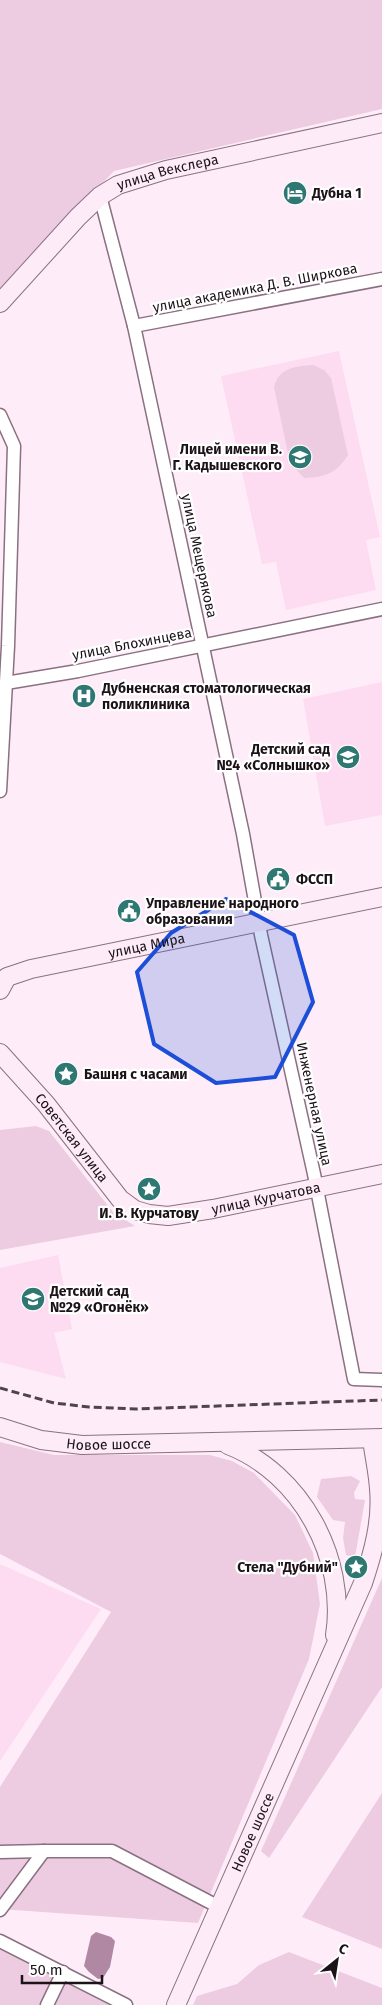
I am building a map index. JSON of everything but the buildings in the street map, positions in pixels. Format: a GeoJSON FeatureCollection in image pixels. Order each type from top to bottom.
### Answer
{"type":"FeatureCollection","features":[{"type":"Feature","properties":{"kind":"main road","name":"улица Векслера"},"geometry":{"type":"LineString","coordinates":[[0,303],[78,217],[100,196],[118,185],[166,170],[382,124]]}},
{"type":"Feature","properties":{"kind":"main road","name":"улица Мира"},"geometry":{"type":"LineString","coordinates":[[0,985],[7,977],[31,969],[260,924],[382,897]]}},
{"type":"Feature","properties":{"kind":"main road","name":"Советская улица"},"geometry":{"type":"LineString","coordinates":[[0,1053],[54,1114],[120,1199],[136,1210],[149,1214]]}},
{"type":"Feature","properties":{"kind":"main road","name":"улица Курчатова"},"geometry":{"type":"LineString","coordinates":[[149,1214],[168,1216],[213,1209],[382,1174]]}},
{"type":"Feature","properties":{"kind":"main road","name":"Новое шоссе"},"geometry":{"type":"LineString","coordinates":[[0,1428],[41,1440],[82,1445],[377,1439],[381,1486],[378,1530],[372,1557],[363,1583],[176,2005]]}},
{"type":"Feature","properties":{"kind":"main road"},"geometry":{"type":"LineString","coordinates":[[274,1442],[270,1449],[268,1460],[274,1474]]}},
{"type":"Feature","properties":{"kind":"main road","name":"Новое шоссе"},"geometry":{"type":"LineString","coordinates":[[221,1443],[248,1454],[266,1466],[295,1495],[316,1526],[327,1550],[335,1579],[336,1626],[329,1659]]}},
{"type":"Feature","properties":{"kind":"main road"},"geometry":{"type":"LineString","coordinates":[[335,1579],[344,1588],[352,1589],[363,1583]]}},
{"type":"Feature","properties":{"kind":"street","name":"улица Мещерякова"},"geometry":{"type":"LineString","coordinates":[[100,196],[134,326],[243,834],[260,924]]}},
{"type":"Feature","properties":{"kind":"street","name":"улица академика Д. В. Ширкова"},"geometry":{"type":"LineString","coordinates":[[134,326],[382,279]]}},
{"type":"Feature","properties":{"kind":"street"},"geometry":{"type":"LineString","coordinates":[[0,415],[14,446],[6,682],[0,791]]}},
{"type":"Feature","properties":{"kind":"street","name":"улица Блохинцева"},"geometry":{"type":"LineString","coordinates":[[6,682],[78,671],[382,609]]}},
{"type":"Feature","properties":{"kind":"street","name":"Инженерная улица"},"geometry":{"type":"LineString","coordinates":[[260,924],[354,1379],[382,1380]]}},
{"type":"Feature","properties":{"kind":"street"},"geometry":{"type":"LineString","coordinates":[[0,1910],[44,1851]]}},
{"type":"Feature","properties":{"kind":"street"},"geometry":{"type":"LineString","coordinates":[[0,1852],[112,1851],[219,1907]]}},
{"type":"Feature","properties":{"kind":"street"},"geometry":{"type":"LineString","coordinates":[[0,1941],[126,2005]]}},
{"type":"Feature","properties":{"kind":"street"},"geometry":{"type":"LineString","coordinates":[[47,2005],[62,1972]]}},
{"type":"Feature","properties":{"kind":"highlighted area"},"geometry":{"type":"Polygon","coordinates":[[[226,899],[294,935],[313,1002],[275,1077],[216,1083],[154,1044],[137,972],[171,933],[226,899]]]}},
{"type":"Feature","properties":{"kind":"shaded area"},"geometry":{"type":"Polygon","coordinates":[[[0,0],[382,0],[382,109],[114,171],[0,291],[0,0]]]}},
{"type":"Feature","properties":{"kind":"shaded area","name":"Лицей имени В. Г. Кадышевского"},"geometry":{"type":"Polygon","coordinates":[[[339,351],[380,537],[366,540],[376,590],[286,610],[276,562],[262,564],[221,376],[339,351]]]}},
{"type":"Feature","properties":{"kind":"shaded area"},"geometry":{"type":"Polygon","coordinates":[[[313,365],[324,370],[331,378],[348,455],[339,466],[329,473],[318,477],[304,478],[290,463],[274,387],[279,376],[289,369],[313,365]]]}},
{"type":"Feature","properties":{"kind":"shaded area","name":"Детский сад №4 «Солнышко»"},"geometry":{"type":"Polygon","coordinates":[[[382,682],[382,815],[325,826],[303,699],[382,682]]]}},
{"type":"Feature","properties":{"kind":"shaded area"},"geometry":{"type":"Polygon","coordinates":[[[36,1126],[49,1131],[113,1212],[135,1226],[0,1250],[0,1130],[36,1126]]]}},
{"type":"Feature","properties":{"kind":"shaded area","name":"Детский сад №29 «Огонёк»"},"geometry":{"type":"Polygon","coordinates":[[[58,1255],[72,1329],[54,1333],[66,1379],[0,1362],[0,1268],[58,1255]]]}},
{"type":"Feature","properties":{"kind":"shaded area"},"geometry":{"type":"Polygon","coordinates":[[[0,1442],[54,1455],[210,1455],[232,1461],[254,1473],[295,1515],[313,1553],[320,1604],[309,1659],[198,1923],[0,1909],[0,1787],[111,1612],[0,1554],[0,1442]]]}},
{"type":"Feature","properties":{"kind":"shaded area"},"geometry":{"type":"Polygon","coordinates":[[[351,1476],[360,1481],[354,1493],[355,1499],[365,1500],[355,1557],[346,1555],[343,1538],[345,1522],[333,1520],[317,1497],[321,1479],[351,1476]]]}},
{"type":"Feature","properties":{"kind":"shaded area"},"geometry":{"type":"Polygon","coordinates":[[[0,1564],[101,1609],[0,1761],[0,1564]]]}},
{"type":"Feature","properties":{"kind":"shaded area"},"geometry":{"type":"Polygon","coordinates":[[[382,1578],[382,1687],[269,1858],[261,1851],[382,1578]]]}},
{"type":"Feature","properties":{"kind":"shaded area"},"geometry":{"type":"Polygon","coordinates":[[[382,1793],[382,1949],[302,1917],[382,1793]]]}},
{"type":"Feature","properties":{"kind":"shaded area"},"geometry":{"type":"Polygon","coordinates":[[[96,1932],[111,1937],[115,1941],[110,1967],[103,1978],[98,1979],[84,1966],[91,1936],[96,1932]]]}},
{"type":"Feature","properties":{"kind":"shaded area"},"geometry":{"type":"Polygon","coordinates":[[[0,1948],[115,2005],[0,2005],[0,1948]]]}},
{"type":"Feature","properties":{"kind":"shaded area"},"geometry":{"type":"Polygon","coordinates":[[[289,1952],[382,1988],[382,2005],[193,2005],[197,1996],[237,1984],[259,1965],[289,1952]]]}},
{"type":"Feature","properties":{"kind":"railway"},"geometry":{"type":"LineString","coordinates":[[0,1388],[54,1403],[136,1409],[382,1400]]}},
{"type":"Feature","properties":{"kind":"place","name":"Дубна 1"},"geometry":{"type":"Point","coordinates":[295,193]}},
{"type":"Feature","properties":{"kind":"place","name":"Лицей имени В. Г. Кадышевского"},"geometry":{"type":"Point","coordinates":[300,457]}},
{"type":"Feature","properties":{"kind":"place","name":"Дубненская стоматологическая поликлиника"},"geometry":{"type":"Point","coordinates":[84,696]}},
{"type":"Feature","properties":{"kind":"place","name":"Детский сад №4 «Солнышко»"},"geometry":{"type":"Point","coordinates":[348,757]}},
{"type":"Feature","properties":{"kind":"place","name":"ФССП"},"geometry":{"type":"Point","coordinates":[278,879]}},
{"type":"Feature","properties":{"kind":"place","name":"Управление народного образования"},"geometry":{"type":"Point","coordinates":[129,911]}},
{"type":"Feature","properties":{"kind":"place","name":"Башня с часами"},"geometry":{"type":"Point","coordinates":[66,1074]}},
{"type":"Feature","properties":{"kind":"place","name":"И. В. Курчатову"},"geometry":{"type":"Point","coordinates":[149,1189]}},
{"type":"Feature","properties":{"kind":"place","name":"Детский сад №29 «Огонёк»"},"geometry":{"type":"Point","coordinates":[33,1299]}},
{"type":"Feature","properties":{"kind":"place","name":"Стела \"Дубний\""},"geometry":{"type":"Point","coordinates":[356,1567]}}]}
